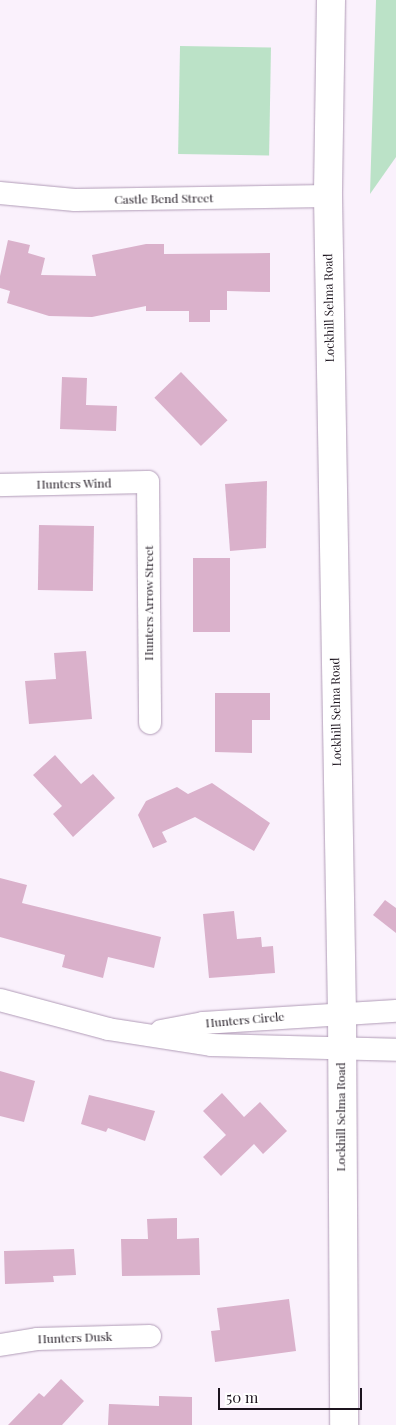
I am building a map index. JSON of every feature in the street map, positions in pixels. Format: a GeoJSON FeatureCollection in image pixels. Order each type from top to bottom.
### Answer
{"type":"FeatureCollection","features":[{"type":"Feature","properties":{"kind":"main road","name":"Lockhill Selma Road"},"geometry":{"type":"LineString","coordinates":[[331,0],[328,196],[342,1012],[344,1425]]}},
{"type":"Feature","properties":{"kind":"street","name":"Castle Bend Street"},"geometry":{"type":"LineString","coordinates":[[0,193],[75,200],[328,196]]}},
{"type":"Feature","properties":{"kind":"street","name":"Hunters Wind"},"geometry":{"type":"LineString","coordinates":[[0,485],[148,482]]}},
{"type":"Feature","properties":{"kind":"street","name":"Hunters Arrow Street"},"geometry":{"type":"LineString","coordinates":[[148,482],[150,723]]}},
{"type":"Feature","properties":{"kind":"street","name":"Hunters Circle"},"geometry":{"type":"LineString","coordinates":[[0,1000],[60,1018],[211,1045],[396,1050]]}},
{"type":"Feature","properties":{"kind":"street","name":"Hunters Circle"},"geometry":{"type":"LineString","coordinates":[[148,1033],[203,1023],[342,1012],[396,1011]]}},
{"type":"Feature","properties":{"kind":"street","name":"Hunters Dusk"},"geometry":{"type":"LineString","coordinates":[[0,1345],[37,1339],[150,1336]]}},
{"type":"Feature","properties":{"kind":"green space"},"geometry":{"type":"Polygon","coordinates":[[[376,0],[396,0],[396,157],[370,194],[376,0]]]}},
{"type":"Feature","properties":{"kind":"green space"},"geometry":{"type":"Polygon","coordinates":[[[180,46],[271,48],[269,156],[178,154],[180,46]]]}},
{"type":"Feature","properties":{"kind":"building"},"geometry":{"type":"Polygon","coordinates":[[[8,240],[30,245],[28,253],[45,258],[41,275],[96,276],[92,255],[146,244],[164,244],[164,254],[270,253],[270,292],[227,291],[227,310],[210,310],[210,322],[189,322],[189,311],[146,311],[146,306],[92,317],[49,316],[7,303],[10,291],[0,288],[0,276],[8,240]]]}},
{"type":"Feature","properties":{"kind":"building"},"geometry":{"type":"Polygon","coordinates":[[[181,372],[228,420],[201,446],[154,398],[181,372]]]}},
{"type":"Feature","properties":{"kind":"building"},"geometry":{"type":"Polygon","coordinates":[[[62,377],[87,378],[86,405],[117,406],[116,431],[60,429],[62,377]]]}},
{"type":"Feature","properties":{"kind":"building"},"geometry":{"type":"Polygon","coordinates":[[[267,481],[266,548],[230,551],[225,484],[267,481]]]}},
{"type":"Feature","properties":{"kind":"building"},"geometry":{"type":"Polygon","coordinates":[[[39,525],[94,526],[93,591],[38,590],[39,525]]]}},
{"type":"Feature","properties":{"kind":"building"},"geometry":{"type":"Polygon","coordinates":[[[193,558],[230,558],[230,632],[193,632],[193,558]]]}},
{"type":"Feature","properties":{"kind":"building"},"geometry":{"type":"Polygon","coordinates":[[[86,651],[92,719],[29,724],[25,681],[56,679],[54,653],[86,651]]]}},
{"type":"Feature","properties":{"kind":"building"},"geometry":{"type":"Polygon","coordinates":[[[215,693],[270,693],[270,720],[252,720],[252,753],[215,752],[215,693]]]}},
{"type":"Feature","properties":{"kind":"building"},"geometry":{"type":"Polygon","coordinates":[[[55,755],[81,784],[93,774],[115,798],[73,837],[53,814],[62,806],[33,775],[55,755]]]}},
{"type":"Feature","properties":{"kind":"building"},"geometry":{"type":"Polygon","coordinates":[[[212,783],[270,823],[254,851],[195,817],[162,832],[167,842],[153,848],[138,815],[146,801],[177,787],[188,794],[212,783]]]}},
{"type":"Feature","properties":{"kind":"building"},"geometry":{"type":"Polygon","coordinates":[[[0,878],[27,885],[22,903],[161,937],[154,968],[108,957],[103,978],[62,967],[65,955],[0,937],[0,878]]]}},
{"type":"Feature","properties":{"kind":"building"},"geometry":{"type":"Polygon","coordinates":[[[385,900],[396,908],[396,933],[373,915],[385,900]]]}},
{"type":"Feature","properties":{"kind":"building"},"geometry":{"type":"Polygon","coordinates":[[[234,911],[237,939],[261,937],[262,947],[273,946],[275,973],[209,978],[203,914],[234,911]]]}},
{"type":"Feature","properties":{"kind":"building"},"geometry":{"type":"Polygon","coordinates":[[[0,1071],[35,1081],[24,1122],[0,1116],[0,1071]]]}},
{"type":"Feature","properties":{"kind":"building"},"geometry":{"type":"Polygon","coordinates":[[[222,1093],[244,1117],[260,1102],[287,1131],[263,1154],[254,1144],[221,1176],[203,1157],[226,1135],[203,1111],[222,1093]]]}},
{"type":"Feature","properties":{"kind":"building"},"geometry":{"type":"Polygon","coordinates":[[[89,1095],[155,1111],[145,1141],[108,1128],[106,1132],[81,1124],[89,1095]]]}},
{"type":"Feature","properties":{"kind":"building"},"geometry":{"type":"Polygon","coordinates":[[[177,1218],[177,1239],[199,1238],[200,1275],[122,1276],[121,1239],[148,1239],[147,1219],[177,1218]]]}},
{"type":"Feature","properties":{"kind":"building"},"geometry":{"type":"Polygon","coordinates":[[[74,1249],[76,1275],[53,1276],[54,1282],[5,1284],[4,1251],[74,1249]]]}},
{"type":"Feature","properties":{"kind":"building"},"geometry":{"type":"Polygon","coordinates":[[[289,1299],[296,1351],[215,1362],[211,1331],[220,1330],[217,1308],[289,1299]]]}},
{"type":"Feature","properties":{"kind":"building"},"geometry":{"type":"Polygon","coordinates":[[[61,1379],[84,1401],[62,1425],[8,1425],[39,1393],[44,1397],[61,1379]]]}},
{"type":"Feature","properties":{"kind":"building"},"geometry":{"type":"Polygon","coordinates":[[[159,1396],[192,1397],[192,1425],[108,1425],[109,1404],[159,1406],[159,1396]]]}}]}
